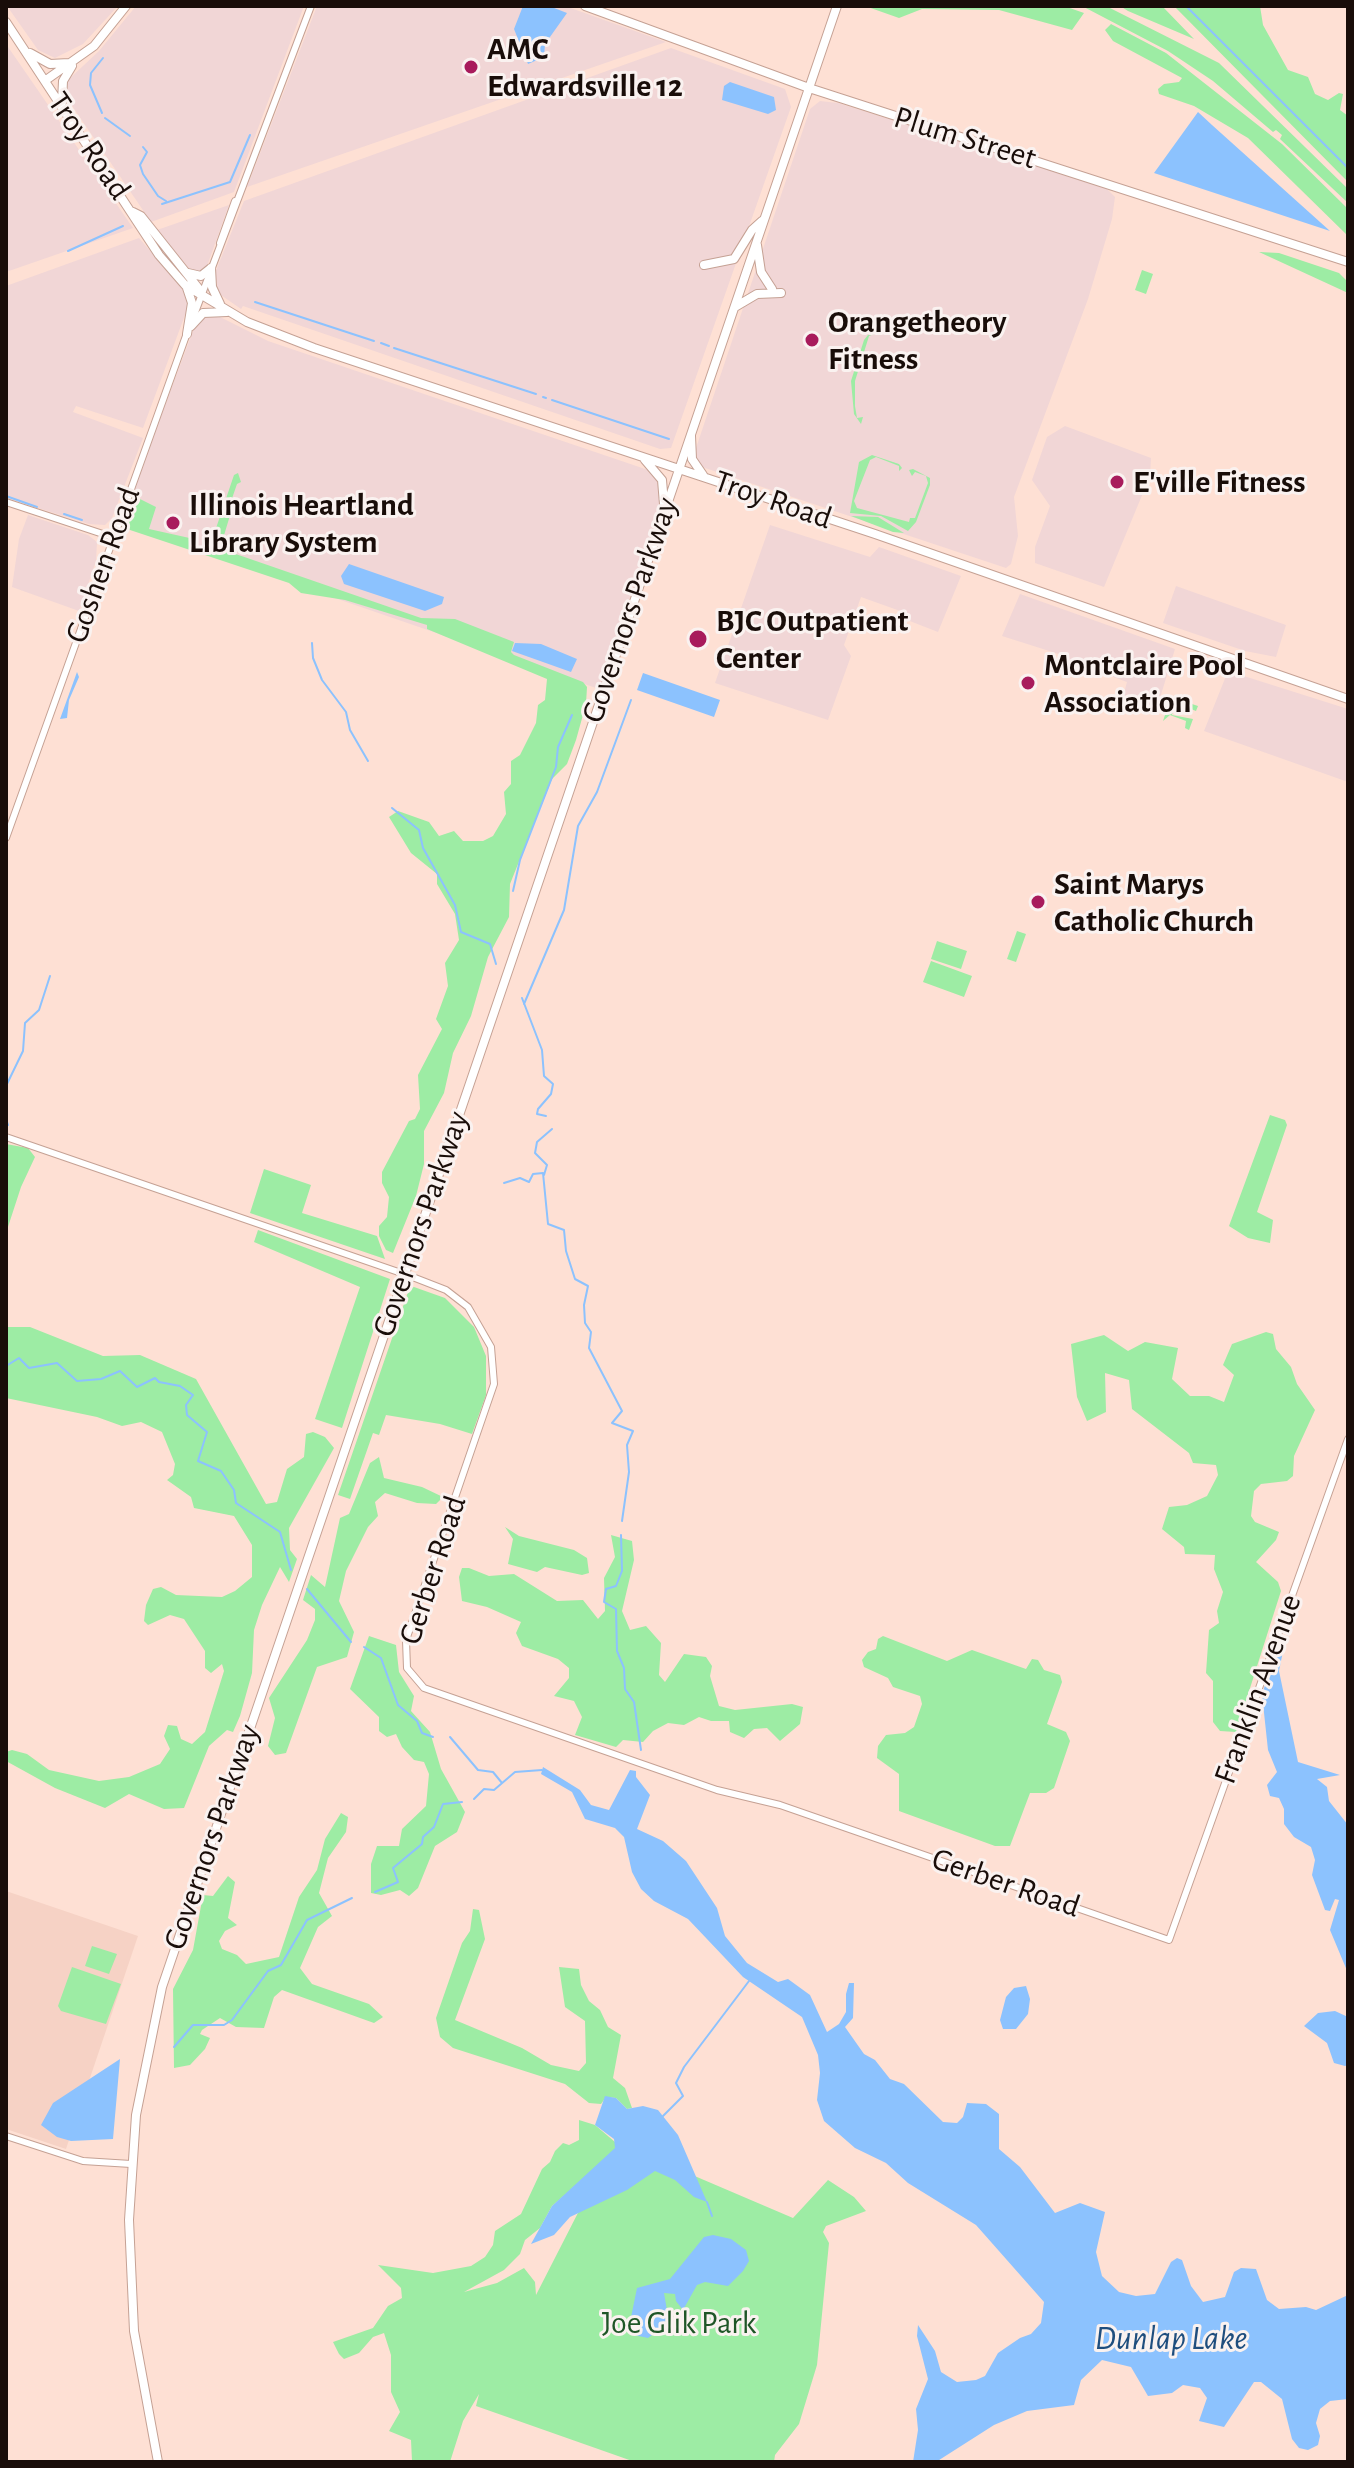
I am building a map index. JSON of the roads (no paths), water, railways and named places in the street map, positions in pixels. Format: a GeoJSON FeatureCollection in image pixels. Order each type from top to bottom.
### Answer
{"type":"FeatureCollection","features":[{"type":"Feature","properties":{"kind":"main road"},"geometry":{"type":"LineString","coordinates":[[46,80],[104,37],[126,6]]}},
{"type":"Feature","properties":{"kind":"main road","name":"Plum Street"},"geometry":{"type":"LineString","coordinates":[[585,6],[809,88],[1348,262]]}},
{"type":"Feature","properties":{"kind":"main road","name":"Governors Parkway"},"geometry":{"type":"LineString","coordinates":[[158,2462],[134,2331],[131,2164],[141,2082],[166,1975],[837,6]]}},
{"type":"Feature","properties":{"kind":"main road","name":"Troy Road"},"geometry":{"type":"LineString","coordinates":[[6,22],[133,211],[152,247],[185,285],[203,293],[226,310],[284,338],[678,468],[1348,699]]}},
{"type":"Feature","properties":{"kind":"main road"},"geometry":{"type":"LineString","coordinates":[[6,36],[18,39]]}},
{"type":"Feature","properties":{"kind":"main road"},"geometry":{"type":"LineString","coordinates":[[25,49],[50,64],[74,62]]}},
{"type":"Feature","properties":{"kind":"main road"},"geometry":{"type":"LineString","coordinates":[[63,106],[62,87],[74,62]]}},
{"type":"Feature","properties":{"kind":"main road","name":"Troy Road"},"geometry":{"type":"LineString","coordinates":[[133,211],[141,216],[203,293]]}},
{"type":"Feature","properties":{"kind":"main road"},"geometry":{"type":"LineString","coordinates":[[704,265],[734,259],[752,230],[763,220]]}},
{"type":"Feature","properties":{"kind":"main road"},"geometry":{"type":"LineString","coordinates":[[732,310],[747,297],[777,291],[758,262],[756,239]]}},
{"type":"Feature","properties":{"kind":"main road"},"geometry":{"type":"LineString","coordinates":[[184,271],[198,277],[211,268],[214,294],[226,310]]}},
{"type":"Feature","properties":{"kind":"main road"},"geometry":{"type":"LineString","coordinates":[[185,285],[192,303],[188,332]]}},
{"type":"Feature","properties":{"kind":"main road"},"geometry":{"type":"LineString","coordinates":[[188,332],[203,313],[226,310]]}},
{"type":"Feature","properties":{"kind":"main road"},"geometry":{"type":"LineString","coordinates":[[691,432],[694,463],[706,478]]}},
{"type":"Feature","properties":{"kind":"main road"},"geometry":{"type":"LineString","coordinates":[[642,457],[662,480],[664,511]]}},
{"type":"Feature","properties":{"kind":"street","name":"Goshen Road"},"geometry":{"type":"LineString","coordinates":[[6,838],[112,537],[311,6]]}},
{"type":"Feature","properties":{"kind":"street"},"geometry":{"type":"LineString","coordinates":[[6,502],[112,537]]}},
{"type":"Feature","properties":{"kind":"street","name":"Gerber Road"},"geometry":{"type":"LineString","coordinates":[[6,1137],[405,1274],[446,1290],[468,1307],[488,1341],[495,1373],[487,1412],[406,1640],[405,1661],[418,1683],[451,1699],[656,1770],[717,1790],[780,1805],[1169,1940]]}},
{"type":"Feature","properties":{"kind":"street","name":"Franklin Avenue"},"geometry":{"type":"LineString","coordinates":[[1169,1940],[1348,1439]]}},
{"type":"Feature","properties":{"kind":"street"},"geometry":{"type":"LineString","coordinates":[[6,2136],[83,2161],[131,2164]]}},
{"type":"Feature","properties":{"kind":"water"},"geometry":{"type":"Polygon","coordinates":[[[523,6],[549,6],[567,13],[545,44],[544,57],[528,64],[514,29],[523,6]]]}},
{"type":"Feature","properties":{"kind":"water"},"geometry":{"type":"Polygon","coordinates":[[[730,82],[774,97],[776,110],[768,114],[722,100],[724,86],[730,82]]]}},
{"type":"Feature","properties":{"kind":"water"},"geometry":{"type":"Polygon","coordinates":[[[1198,112],[1212,125],[1330,231],[1154,173],[1198,112]]]}},
{"type":"Feature","properties":{"kind":"water"},"geometry":{"type":"Polygon","coordinates":[[[349,564],[444,597],[442,604],[425,611],[344,584],[341,576],[349,564]]]}},
{"type":"Feature","properties":{"kind":"water"},"geometry":{"type":"Polygon","coordinates":[[[515,643],[541,644],[577,659],[571,672],[512,651],[515,643]]]}},
{"type":"Feature","properties":{"kind":"water"},"geometry":{"type":"Polygon","coordinates":[[[77,672],[79,677],[69,700],[67,718],[60,719],[77,672]]]}},
{"type":"Feature","properties":{"kind":"water"},"geometry":{"type":"Polygon","coordinates":[[[643,673],[720,700],[714,717],[637,690],[643,673]]]}},
{"type":"Feature","properties":{"kind":"water"},"geometry":{"type":"Polygon","coordinates":[[[1279,1645],[1284,1646],[1279,1671],[1298,1762],[1340,1775],[1317,1779],[1327,1787],[1329,1801],[1348,1825],[1348,1973],[1330,1930],[1339,1900],[1335,1899],[1330,1911],[1325,1910],[1312,1875],[1315,1860],[1311,1847],[1294,1837],[1284,1824],[1284,1809],[1279,1798],[1270,1796],[1267,1785],[1277,1772],[1268,1750],[1262,1694],[1279,1645]]]}},
{"type":"Feature","properties":{"kind":"water","name":"Dunlap Lake"},"geometry":{"type":"Polygon","coordinates":[[[543,1767],[580,1790],[591,1805],[609,1810],[630,1770],[636,1771],[636,1777],[650,1795],[637,1829],[663,1841],[686,1861],[717,1908],[725,1936],[747,1963],[778,1982],[788,1979],[810,1995],[827,2032],[839,2024],[846,2012],[849,1983],[854,1983],[853,2018],[845,2027],[864,2054],[875,2060],[890,2079],[904,2084],[943,2122],[957,2123],[963,2117],[967,2103],[986,2104],[999,2114],[999,2149],[1020,2167],[1055,2213],[1080,2203],[1105,2212],[1096,2252],[1102,2276],[1119,2292],[1136,2296],[1155,2294],[1171,2262],[1177,2258],[1182,2260],[1191,2286],[1203,2302],[1225,2297],[1234,2272],[1241,2268],[1256,2269],[1267,2300],[1279,2309],[1306,2307],[1316,2310],[1348,2295],[1348,2399],[1330,2401],[1320,2409],[1316,2423],[1320,2436],[1318,2445],[1308,2450],[1299,2448],[1292,2439],[1282,2399],[1261,2382],[1254,2382],[1224,2427],[1199,2421],[1207,2398],[1200,2388],[1183,2385],[1172,2393],[1148,2396],[1131,2367],[1102,2360],[1081,2380],[1074,2405],[1027,2411],[994,2425],[936,2462],[913,2462],[918,2430],[916,2409],[928,2379],[917,2336],[918,2325],[935,2351],[941,2372],[957,2382],[976,2380],[985,2376],[998,2353],[1031,2334],[1041,2323],[1044,2302],[976,2225],[908,2183],[886,2163],[855,2148],[824,2121],[817,2100],[818,2055],[802,2017],[743,1977],[688,1919],[654,1901],[641,1889],[632,1872],[624,1837],[615,1828],[585,1819],[572,1792],[541,1774],[543,1767]]]}},
{"type":"Feature","properties":{"kind":"water"},"geometry":{"type":"Polygon","coordinates":[[[1026,1986],[1030,1999],[1028,2014],[1016,2029],[1003,2029],[1000,2020],[1006,1997],[1014,1988],[1026,1986]]]}},
{"type":"Feature","properties":{"kind":"water"},"geometry":{"type":"Polygon","coordinates":[[[1335,2011],[1348,2017],[1348,2065],[1345,2066],[1334,2063],[1327,2043],[1304,2026],[1318,2013],[1335,2011]]]}},
{"type":"Feature","properties":{"kind":"water"},"geometry":{"type":"Polygon","coordinates":[[[120,2059],[113,2139],[71,2141],[57,2137],[41,2125],[53,2103],[120,2059]]]}},
{"type":"Feature","properties":{"kind":"water"},"geometry":{"type":"Polygon","coordinates":[[[605,2096],[616,2098],[627,2109],[643,2106],[658,2110],[678,2135],[707,2202],[694,2197],[675,2180],[655,2171],[627,2190],[570,2217],[554,2235],[531,2244],[552,2206],[615,2148],[614,2139],[595,2125],[605,2096]]]}},
{"type":"Feature","properties":{"kind":"water"},"geometry":{"type":"Polygon","coordinates":[[[713,2235],[731,2239],[746,2250],[749,2261],[743,2271],[728,2286],[705,2282],[697,2285],[683,2310],[675,2294],[664,2293],[668,2316],[663,2327],[648,2338],[634,2335],[629,2327],[637,2288],[670,2279],[704,2237],[713,2235]]]}},
{"type":"Feature","properties":{"kind":"waterway"},"geometry":{"type":"LineString","coordinates":[[1186,6],[1348,168]]}},
{"type":"Feature","properties":{"kind":"waterway"},"geometry":{"type":"LineString","coordinates":[[102,113],[90,85],[91,73],[103,58]]}},
{"type":"Feature","properties":{"kind":"waterway"},"geometry":{"type":"LineString","coordinates":[[105,118],[130,136]]}},
{"type":"Feature","properties":{"kind":"waterway"},"geometry":{"type":"LineString","coordinates":[[162,204],[230,182],[250,135]]}},
{"type":"Feature","properties":{"kind":"waterway"},"geometry":{"type":"LineString","coordinates":[[143,147],[147,152],[140,165],[143,174],[158,196],[166,201]]}},
{"type":"Feature","properties":{"kind":"waterway"},"geometry":{"type":"LineString","coordinates":[[68,251],[123,226]]}},
{"type":"Feature","properties":{"kind":"waterway"},"geometry":{"type":"LineString","coordinates":[[255,302],[374,341]]}},
{"type":"Feature","properties":{"kind":"waterway"},"geometry":{"type":"LineString","coordinates":[[381,343],[389,346]]}},
{"type":"Feature","properties":{"kind":"waterway"},"geometry":{"type":"LineString","coordinates":[[394,348],[536,394]]}},
{"type":"Feature","properties":{"kind":"waterway"},"geometry":{"type":"LineString","coordinates":[[552,400],[669,439]]}},
{"type":"Feature","properties":{"kind":"waterway"},"geometry":{"type":"LineString","coordinates":[[6,496],[37,507]]}},
{"type":"Feature","properties":{"kind":"waterway"},"geometry":{"type":"LineString","coordinates":[[64,514],[82,520]]}},
{"type":"Feature","properties":{"kind":"waterway"},"geometry":{"type":"LineString","coordinates":[[312,643],[313,658],[322,680],[346,712],[350,730],[368,761]]}},
{"type":"Feature","properties":{"kind":"waterway"},"geometry":{"type":"LineString","coordinates":[[524,1004],[564,910],[578,826],[597,792],[631,700]]}},
{"type":"Feature","properties":{"kind":"waterway"},"geometry":{"type":"LineString","coordinates":[[513,891],[520,860],[556,767],[558,747],[572,715]]}},
{"type":"Feature","properties":{"kind":"waterway"},"geometry":{"type":"LineString","coordinates":[[392,808],[419,830],[423,848],[455,905],[461,932],[490,944],[496,964]]}},
{"type":"Feature","properties":{"kind":"waterway"},"geometry":{"type":"LineString","coordinates":[[6,1086],[23,1051],[25,1023],[39,1010],[50,976]]}},
{"type":"Feature","properties":{"kind":"waterway"},"geometry":{"type":"LineString","coordinates":[[522,998],[542,1050],[544,1076],[553,1084],[551,1094],[538,1109],[537,1114],[546,1116]]}},
{"type":"Feature","properties":{"kind":"waterway"},"geometry":{"type":"LineString","coordinates":[[6,1119],[8,1125]]}},
{"type":"Feature","properties":{"kind":"waterway"},"geometry":{"type":"LineString","coordinates":[[544,1175],[547,1165],[535,1153],[537,1142],[552,1129]]}},
{"type":"Feature","properties":{"kind":"waterway"},"geometry":{"type":"LineString","coordinates":[[504,1183],[520,1178],[529,1182],[533,1174],[543,1173],[548,1224],[564,1230],[566,1251],[575,1279],[588,1286],[584,1305],[585,1323],[591,1332],[589,1348],[622,1411],[612,1423],[633,1431],[627,1445],[629,1472],[622,1521]]}},
{"type":"Feature","properties":{"kind":"waterway"},"geometry":{"type":"LineString","coordinates":[[6,1366],[19,1358],[29,1368],[57,1363],[77,1381],[101,1379],[120,1371],[137,1387],[155,1378],[159,1382],[180,1386],[193,1395],[186,1405],[187,1415],[207,1432],[198,1461],[221,1471],[234,1490],[236,1503],[280,1532],[291,1570]]}},
{"type":"Feature","properties":{"kind":"waterway"},"geometry":{"type":"LineString","coordinates":[[621,1535],[622,1571],[616,1586],[606,1589],[604,1602],[616,1609],[617,1651],[624,1668],[625,1689],[634,1702],[641,1750]]}},
{"type":"Feature","properties":{"kind":"waterway"},"geometry":{"type":"LineString","coordinates":[[307,1589],[351,1642]]}},
{"type":"Feature","properties":{"kind":"waterway"},"geometry":{"type":"LineString","coordinates":[[364,1647],[381,1658],[398,1705],[417,1721],[422,1733],[433,1737]]}},
{"type":"Feature","properties":{"kind":"waterway"},"geometry":{"type":"LineString","coordinates":[[450,1737],[478,1770],[493,1772],[502,1783]]}},
{"type":"Feature","properties":{"kind":"waterway"},"geometry":{"type":"LineString","coordinates":[[474,1799],[484,1789],[494,1790],[515,1772],[542,1770]]}},
{"type":"Feature","properties":{"kind":"waterway"},"geometry":{"type":"LineString","coordinates":[[375,1892],[398,1882],[393,1868],[422,1844],[423,1837],[434,1827],[443,1804],[462,1802]]}},
{"type":"Feature","properties":{"kind":"waterway"},"geometry":{"type":"LineString","coordinates":[[174,2047],[193,2025],[224,2025],[232,2020],[268,1971],[281,1965],[307,1920],[352,1898]]}},
{"type":"Feature","properties":{"kind":"waterway"},"geometry":{"type":"LineString","coordinates":[[663,2116],[683,2096],[676,2083],[684,2067],[749,1981]]}},
{"type":"Feature","properties":{"kind":"waterway"},"geometry":{"type":"LineString","coordinates":[[707,2202],[712,2216]]}},
{"type":"Feature","properties":{"kind":"place","name":"AMC Edwardsville 12"},"geometry":{"type":"Point","coordinates":[471,67]}},
{"type":"Feature","properties":{"kind":"place","name":"Orangetheory Fitness"},"geometry":{"type":"Point","coordinates":[812,340]}},
{"type":"Feature","properties":{"kind":"place","name":"E'ville Fitness"},"geometry":{"type":"Point","coordinates":[1117,482]}},
{"type":"Feature","properties":{"kind":"place","name":"Illinois Heartland Library System"},"geometry":{"type":"Point","coordinates":[173,523]}},
{"type":"Feature","properties":{"kind":"place","name":"BJC Outpatient Center"},"geometry":{"type":"Point","coordinates":[698,639]}},
{"type":"Feature","properties":{"kind":"place","name":"Montclaire Pool Association"},"geometry":{"type":"Point","coordinates":[1028,683]}},
{"type":"Feature","properties":{"kind":"place","name":"Saint Marys Catholic Church"},"geometry":{"type":"Point","coordinates":[1038,902]}},
{"type":"Feature","properties":{"kind":"park label","name":"Joe Glik Park"},"geometry":{"type":"Point","coordinates":[679,2323]}}]}
